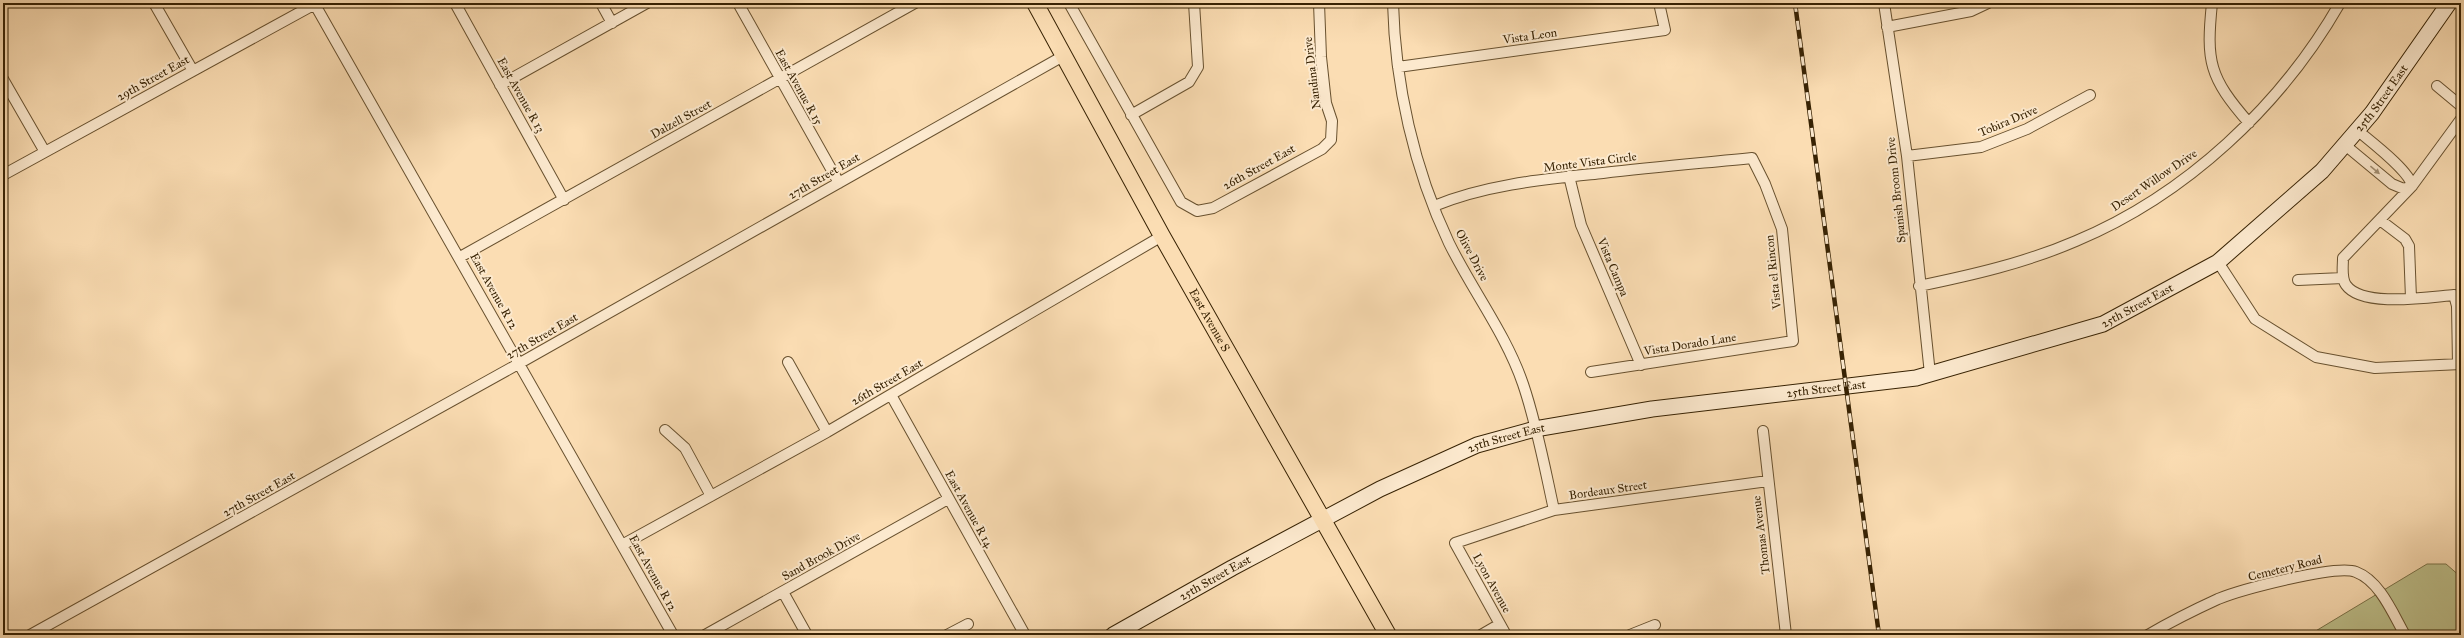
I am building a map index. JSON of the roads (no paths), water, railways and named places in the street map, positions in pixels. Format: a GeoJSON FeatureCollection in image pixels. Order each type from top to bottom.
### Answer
{"type":"FeatureCollection","features":[{"type":"Feature","properties":{"kind":"main road","name":"East Avenue S"},"geometry":{"type":"LineString","coordinates":[[1035,3],[1065,55],[1162,236],[1388,635]]}},
{"type":"Feature","properties":{"kind":"main road","name":"25th Street East"},"geometry":{"type":"LineString","coordinates":[[1113,635],[1232,568],[1427,466],[1477,445],[1535,429],[1652,409],[1909,379],[2103,324],[2218,262],[2322,171],[2358,130],[2410,62],[2449,3]]}},
{"type":"Feature","properties":{"kind":"street"},"geometry":{"type":"LineString","coordinates":[[154,3],[193,71]]}},
{"type":"Feature","properties":{"kind":"street","name":"29th Street East"},"geometry":{"type":"LineString","coordinates":[[3,175],[315,3]]}},
{"type":"Feature","properties":{"kind":"street","name":"East Avenue R 12"},"geometry":{"type":"LineString","coordinates":[[315,3],[673,635]]}},
{"type":"Feature","properties":{"kind":"street","name":"East Avenue R 13"},"geometry":{"type":"LineString","coordinates":[[455,3],[564,200]]}},
{"type":"Feature","properties":{"kind":"street"},"geometry":{"type":"LineString","coordinates":[[601,3],[612,23]]}},
{"type":"Feature","properties":{"kind":"street"},"geometry":{"type":"LineString","coordinates":[[500,85],[647,3]]}},
{"type":"Feature","properties":{"kind":"street","name":"East Avenue R 15"},"geometry":{"type":"LineString","coordinates":[[738,3],[839,183]]}},
{"type":"Feature","properties":{"kind":"street","name":"Dalzell Street"},"geometry":{"type":"LineString","coordinates":[[460,257],[915,3]]}},
{"type":"Feature","properties":{"kind":"street"},"geometry":{"type":"LineString","coordinates":[[1069,3],[1131,114],[1189,82],[1198,67],[1194,3]]}},
{"type":"Feature","properties":{"kind":"street","name":"Nandina Drive"},"geometry":{"type":"LineString","coordinates":[[1319,3],[1321,57],[1326,103],[1332,121],[1331,140]]}},
{"type":"Feature","properties":{"kind":"street","name":"Olive Drive"},"geometry":{"type":"LineString","coordinates":[[1393,3],[1398,67],[1407,116],[1434,206],[1450,243],[1510,353],[1523,384],[1554,510]]}},
{"type":"Feature","properties":{"kind":"street","name":"Vista Leon"},"geometry":{"type":"LineString","coordinates":[[1398,67],[1665,30],[1659,3]]}},
{"type":"Feature","properties":{"kind":"street","name":"Spanish Broom Drive"},"geometry":{"type":"LineString","coordinates":[[1884,3],[1886,27],[1907,156],[1919,286],[1930,374]]}},
{"type":"Feature","properties":{"kind":"street"},"geometry":{"type":"LineString","coordinates":[[1886,27],[1971,11],[1988,3]]}},
{"type":"Feature","properties":{"kind":"street"},"geometry":{"type":"LineString","coordinates":[[2212,3],[2208,37],[2213,71],[2224,95],[2249,123]]}},
{"type":"Feature","properties":{"kind":"street","name":"Desert Willow Drive"},"geometry":{"type":"LineString","coordinates":[[1919,286],[1997,269],[2075,242],[2108,226],[2146,204],[2209,160],[2249,123],[2290,77],[2329,24],[2340,3]]}},
{"type":"Feature","properties":{"kind":"street","name":"27th Street East"},"geometry":{"type":"LineString","coordinates":[[30,635],[520,364],[1065,55]]}},
{"type":"Feature","properties":{"kind":"street"},"geometry":{"type":"LineString","coordinates":[[3,79],[44,152]]}},
{"type":"Feature","properties":{"kind":"street"},"geometry":{"type":"LineString","coordinates":[[2437,86],[2461,106]]}},
{"type":"Feature","properties":{"kind":"street","name":"Tobira Drive"},"geometry":{"type":"LineString","coordinates":[[1907,156],[1981,147],[2027,130],[2090,95]]}},
{"type":"Feature","properties":{"kind":"street","name":"26th Street East"},"geometry":{"type":"LineString","coordinates":[[1131,114],[1181,202],[1197,211],[1213,208],[1322,149],[1331,140]]}},
{"type":"Feature","properties":{"kind":"street"},"geometry":{"type":"LineString","coordinates":[[2218,262],[2255,319],[2316,357],[2375,368],[2460,364],[2457,306],[2458,295],[2398,299],[2359,295],[2351,290],[2343,278],[2343,258],[2412,186],[2461,119]]}},
{"type":"Feature","properties":{"kind":"street"},"geometry":{"type":"LineString","coordinates":[[2358,130],[2411,180],[2412,186]]}},
{"type":"Feature","properties":{"kind":"street"},"geometry":{"type":"LineString","coordinates":[[2345,145],[2392,184],[2404,189],[2412,186]]}},
{"type":"Feature","properties":{"kind":"street","name":"Monte Vista Circle"},"geometry":{"type":"LineString","coordinates":[[1434,206],[1464,195],[1494,188],[1569,176],[1752,158]]}},
{"type":"Feature","properties":{"kind":"street","name":"Vista el Rincon"},"geometry":{"type":"LineString","coordinates":[[1752,158],[1765,184],[1782,229],[1793,341]]}},
{"type":"Feature","properties":{"kind":"street","name":"Vista Campa"},"geometry":{"type":"LineString","coordinates":[[1569,176],[1580,225],[1641,365]]}},
{"type":"Feature","properties":{"kind":"street"},"geometry":{"type":"LineString","coordinates":[[2380,220],[2405,239],[2409,246],[2411,298]]}},
{"type":"Feature","properties":{"kind":"street","name":"26th Street East"},"geometry":{"type":"LineString","coordinates":[[622,545],[827,432],[1162,236]]}},
{"type":"Feature","properties":{"kind":"street"},"geometry":{"type":"LineString","coordinates":[[2298,280],[2343,278]]}},
{"type":"Feature","properties":{"kind":"street","name":"Vista Dorado Lane"},"geometry":{"type":"LineString","coordinates":[[1591,372],[1793,341]]}},
{"type":"Feature","properties":{"kind":"street"},"geometry":{"type":"LineString","coordinates":[[788,362],[827,432]]}},
{"type":"Feature","properties":{"kind":"street","name":"East Avenue R 14"},"geometry":{"type":"LineString","coordinates":[[891,395],[1025,635]]}},
{"type":"Feature","properties":{"kind":"street"},"geometry":{"type":"LineString","coordinates":[[665,430],[685,448],[711,496]]}},
{"type":"Feature","properties":{"kind":"street","name":"Thomas Avenue"},"geometry":{"type":"LineString","coordinates":[[1763,431],[1786,635]]}},
{"type":"Feature","properties":{"kind":"street","name":"Bordeaux Street"},"geometry":{"type":"LineString","coordinates":[[1455,543],[1554,510],[1768,481]]}},
{"type":"Feature","properties":{"kind":"street","name":"Sand Brook Drive"},"geometry":{"type":"LineString","coordinates":[[705,635],[948,499]]}},
{"type":"Feature","properties":{"kind":"street","name":"Lyon Avenue"},"geometry":{"type":"LineString","coordinates":[[1455,543],[1506,635]]}},
{"type":"Feature","properties":{"kind":"street","name":"Cemetery Road"},"geometry":{"type":"LineString","coordinates":[[2148,635],[2219,599],[2312,574],[2345,569],[2357,572],[2373,583],[2406,635]]}},
{"type":"Feature","properties":{"kind":"street"},"geometry":{"type":"LineString","coordinates":[[783,592],[807,635]]}},
{"type":"Feature","properties":{"kind":"street"},"geometry":{"type":"LineString","coordinates":[[947,635],[968,624]]}},
{"type":"Feature","properties":{"kind":"street"},"geometry":{"type":"LineString","coordinates":[[1481,635],[1500,624]]}},
{"type":"Feature","properties":{"kind":"street"},"geometry":{"type":"LineString","coordinates":[[1630,635],[1655,625]]}},
{"type":"Feature","properties":{"kind":"railway"},"geometry":{"type":"LineString","coordinates":[[1795,3],[1879,635]]}}]}
